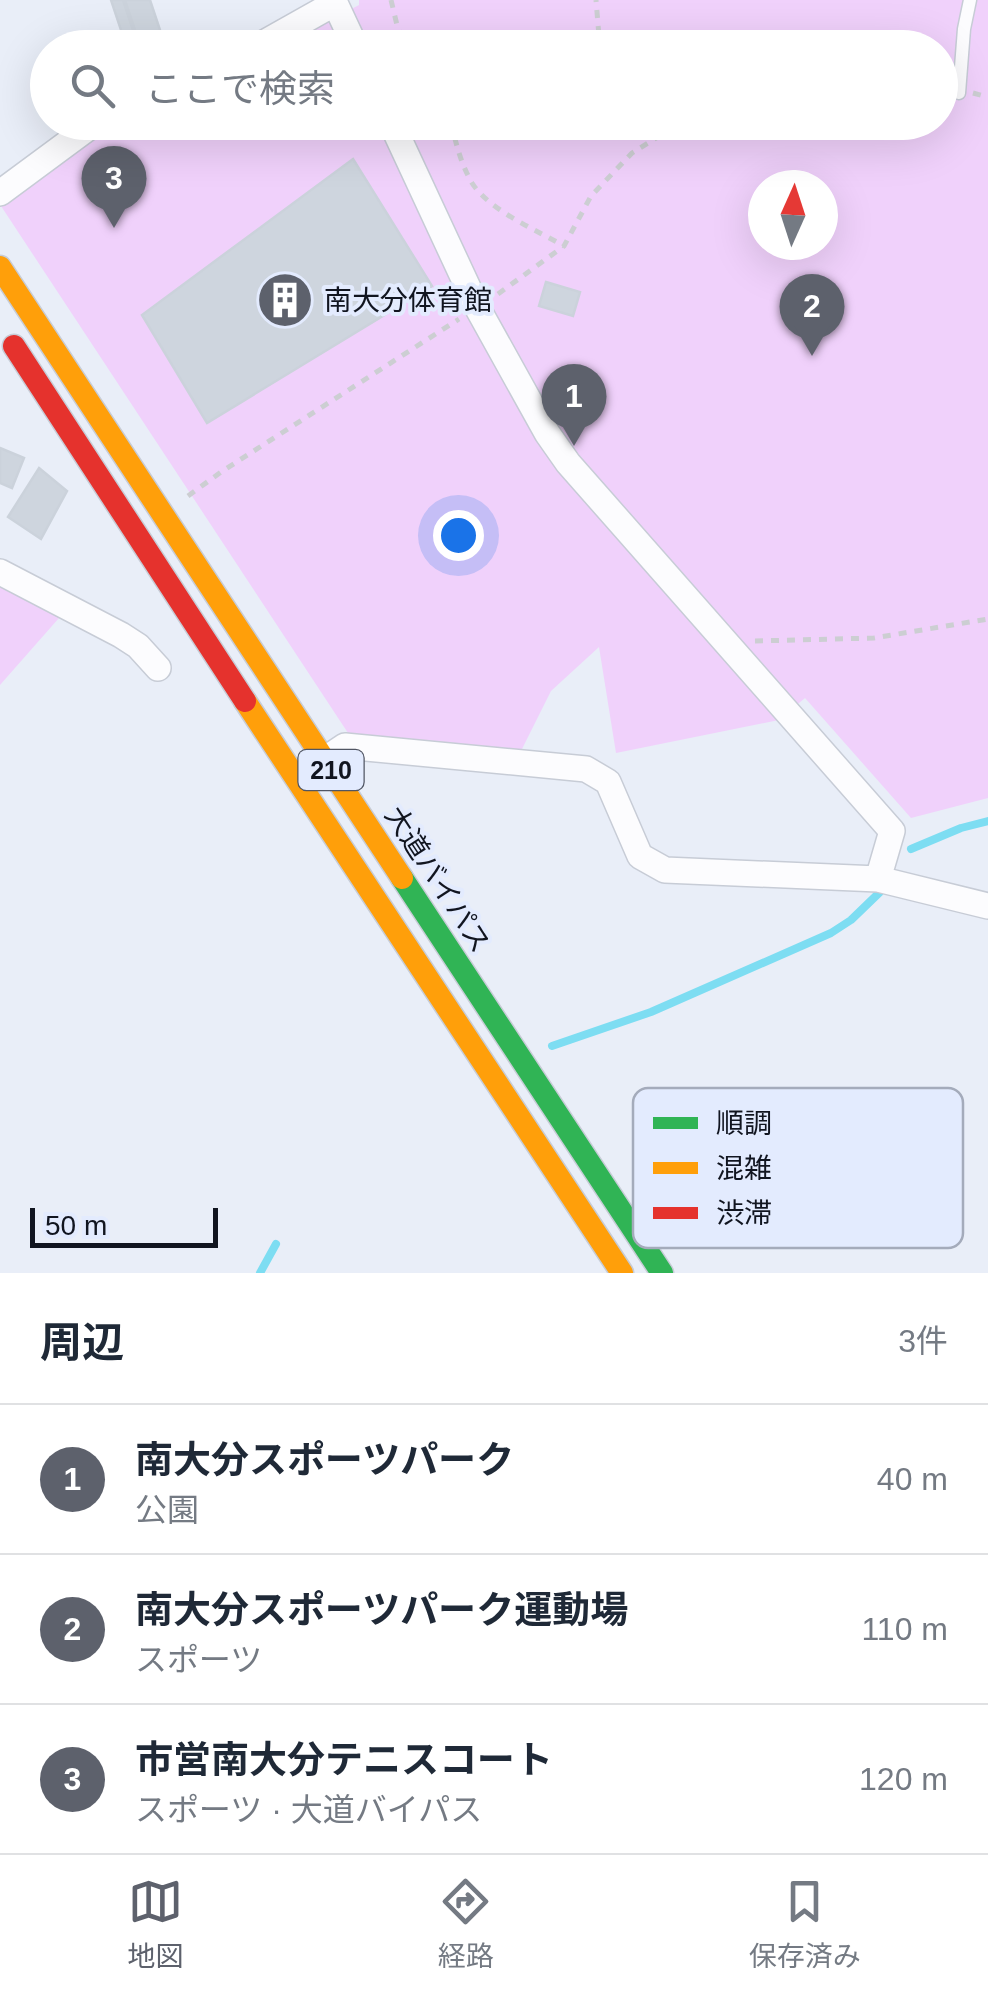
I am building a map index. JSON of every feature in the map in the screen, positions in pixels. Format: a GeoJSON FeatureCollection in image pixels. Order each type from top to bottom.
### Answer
{"type":"FeatureCollection","features":[{"type":"Feature","properties":{"kind":"highway","name":"大道バイパス"},"geometry":{"type":"LineString","coordinates":[[0,267],[633,1229]]}},
{"type":"Feature","properties":{"kind":"highway","name":"210"},"geometry":{"type":"LineString","coordinates":[[0,324],[622,1273]]}},
{"type":"Feature","properties":{"kind":"highway","name":"大道バイパス"},"geometry":{"type":"LineString","coordinates":[[646,1248],[662,1273]]}},
{"type":"Feature","properties":{"kind":"street"},"geometry":{"type":"LineString","coordinates":[[286,30],[335,1],[348,30]]}},
{"type":"Feature","properties":{"kind":"street"},"geometry":{"type":"LineString","coordinates":[[0,193],[72,140]]}},
{"type":"Feature","properties":{"kind":"street"},"geometry":{"type":"LineString","coordinates":[[400,140],[486,302],[547,432],[568,463],[892,831],[878,879]]}},
{"type":"Feature","properties":{"kind":"street"},"geometry":{"type":"LineString","coordinates":[[0,572],[121,634],[158,668]]}},
{"type":"Feature","properties":{"kind":"street"},"geometry":{"type":"LineString","coordinates":[[324,760],[344,746],[586,770],[608,782],[640,856],[665,870],[878,879],[988,906]]}},
{"type":"Feature","properties":{"kind":"lane"},"geometry":{"type":"LineString","coordinates":[[959,92],[970,0]]}},
{"type":"Feature","properties":{"kind":"path"},"geometry":{"type":"LineString","coordinates":[[392,0],[399,30]]}},
{"type":"Feature","properties":{"kind":"path"},"geometry":{"type":"LineString","coordinates":[[596,0],[598,30]]}},
{"type":"Feature","properties":{"kind":"path"},"geometry":{"type":"LineString","coordinates":[[456,140],[460,158],[481,194],[564,246]]}},
{"type":"Feature","properties":{"kind":"path"},"geometry":{"type":"LineString","coordinates":[[182,500],[486,302],[564,246],[591,196],[632,153],[653,140]]}},
{"type":"Feature","properties":{"kind":"path"},"geometry":{"type":"LineString","coordinates":[[748,641],[874,638],[988,619]]}},
{"type":"Feature","properties":{"kind":"shaded area"},"geometry":{"type":"Polygon","coordinates":[[[359,0],[988,0],[988,798],[911,818],[805,698],[779,720],[616,753],[599,647],[551,691],[521,751],[348,733],[1,206],[90,140],[958,140],[958,30],[312,30],[359,5],[359,0]]]}},
{"type":"Feature","properties":{"kind":"shaded area"},"geometry":{"type":"Polygon","coordinates":[[[0,587],[59,618],[0,685],[0,587]]]}},
{"type":"Feature","properties":{"kind":"building"},"geometry":{"type":"Polygon","coordinates":[[[111,0],[123,0],[133,30],[121,30],[111,0]]]}},
{"type":"Feature","properties":{"kind":"building"},"geometry":{"type":"Polygon","coordinates":[[[125,0],[150,0],[160,30],[135,30],[125,0]]]}},
{"type":"Feature","properties":{"kind":"building","name":"南大分体育館"},"geometry":{"type":"Polygon","coordinates":[[[353,159],[432,286],[207,423],[142,315],[353,159]]]}},
{"type":"Feature","properties":{"kind":"building"},"geometry":{"type":"Polygon","coordinates":[[[546,282],[580,292],[573,316],[539,306],[546,282]]]}},
{"type":"Feature","properties":{"kind":"building"},"geometry":{"type":"Polygon","coordinates":[[[0,448],[24,458],[12,488],[0,483],[0,448]]]}},
{"type":"Feature","properties":{"kind":"building"},"geometry":{"type":"Polygon","coordinates":[[[39,468],[67,491],[41,539],[8,517],[39,468]]]}},
{"type":"Feature","properties":{"kind":"waterway"},"geometry":{"type":"LineString","coordinates":[[911,849],[988,821]]}},
{"type":"Feature","properties":{"kind":"waterway"},"geometry":{"type":"LineString","coordinates":[[552,1046],[651,1012],[831,933],[880,892]]}},
{"type":"Feature","properties":{"kind":"waterway"},"geometry":{"type":"LineString","coordinates":[[260,1273],[276,1244]]}},
{"type":"Feature","properties":{"kind":"traffic: fast"},"geometry":{"type":"LineString","coordinates":[[402,878],[633,1229]]}},
{"type":"Feature","properties":{"kind":"traffic: fast"},"geometry":{"type":"LineString","coordinates":[[646,1248],[662,1273]]}},
{"type":"Feature","properties":{"kind":"traffic: slow"},"geometry":{"type":"LineString","coordinates":[[0,267],[402,878]]}},
{"type":"Feature","properties":{"kind":"traffic: slow"},"geometry":{"type":"LineString","coordinates":[[245,701],[622,1273]]}},
{"type":"Feature","properties":{"kind":"traffic: jam"},"geometry":{"type":"LineString","coordinates":[[14,346],[245,701]]}},
{"type":"Feature","properties":{"kind":"place","name":"市営南大分テニスコート"},"geometry":{"type":"Point","coordinates":[114,228]}},
{"type":"Feature","properties":{"kind":"place","name":"南大分体育館"},"geometry":{"type":"Point","coordinates":[285,300]}},
{"type":"Feature","properties":{"kind":"place","name":"南大分スポーツパーク運動場"},"geometry":{"type":"Point","coordinates":[812,356]}},
{"type":"Feature","properties":{"kind":"place","name":"南大分スポーツパーク"},"geometry":{"type":"Point","coordinates":[574,446]}}]}
